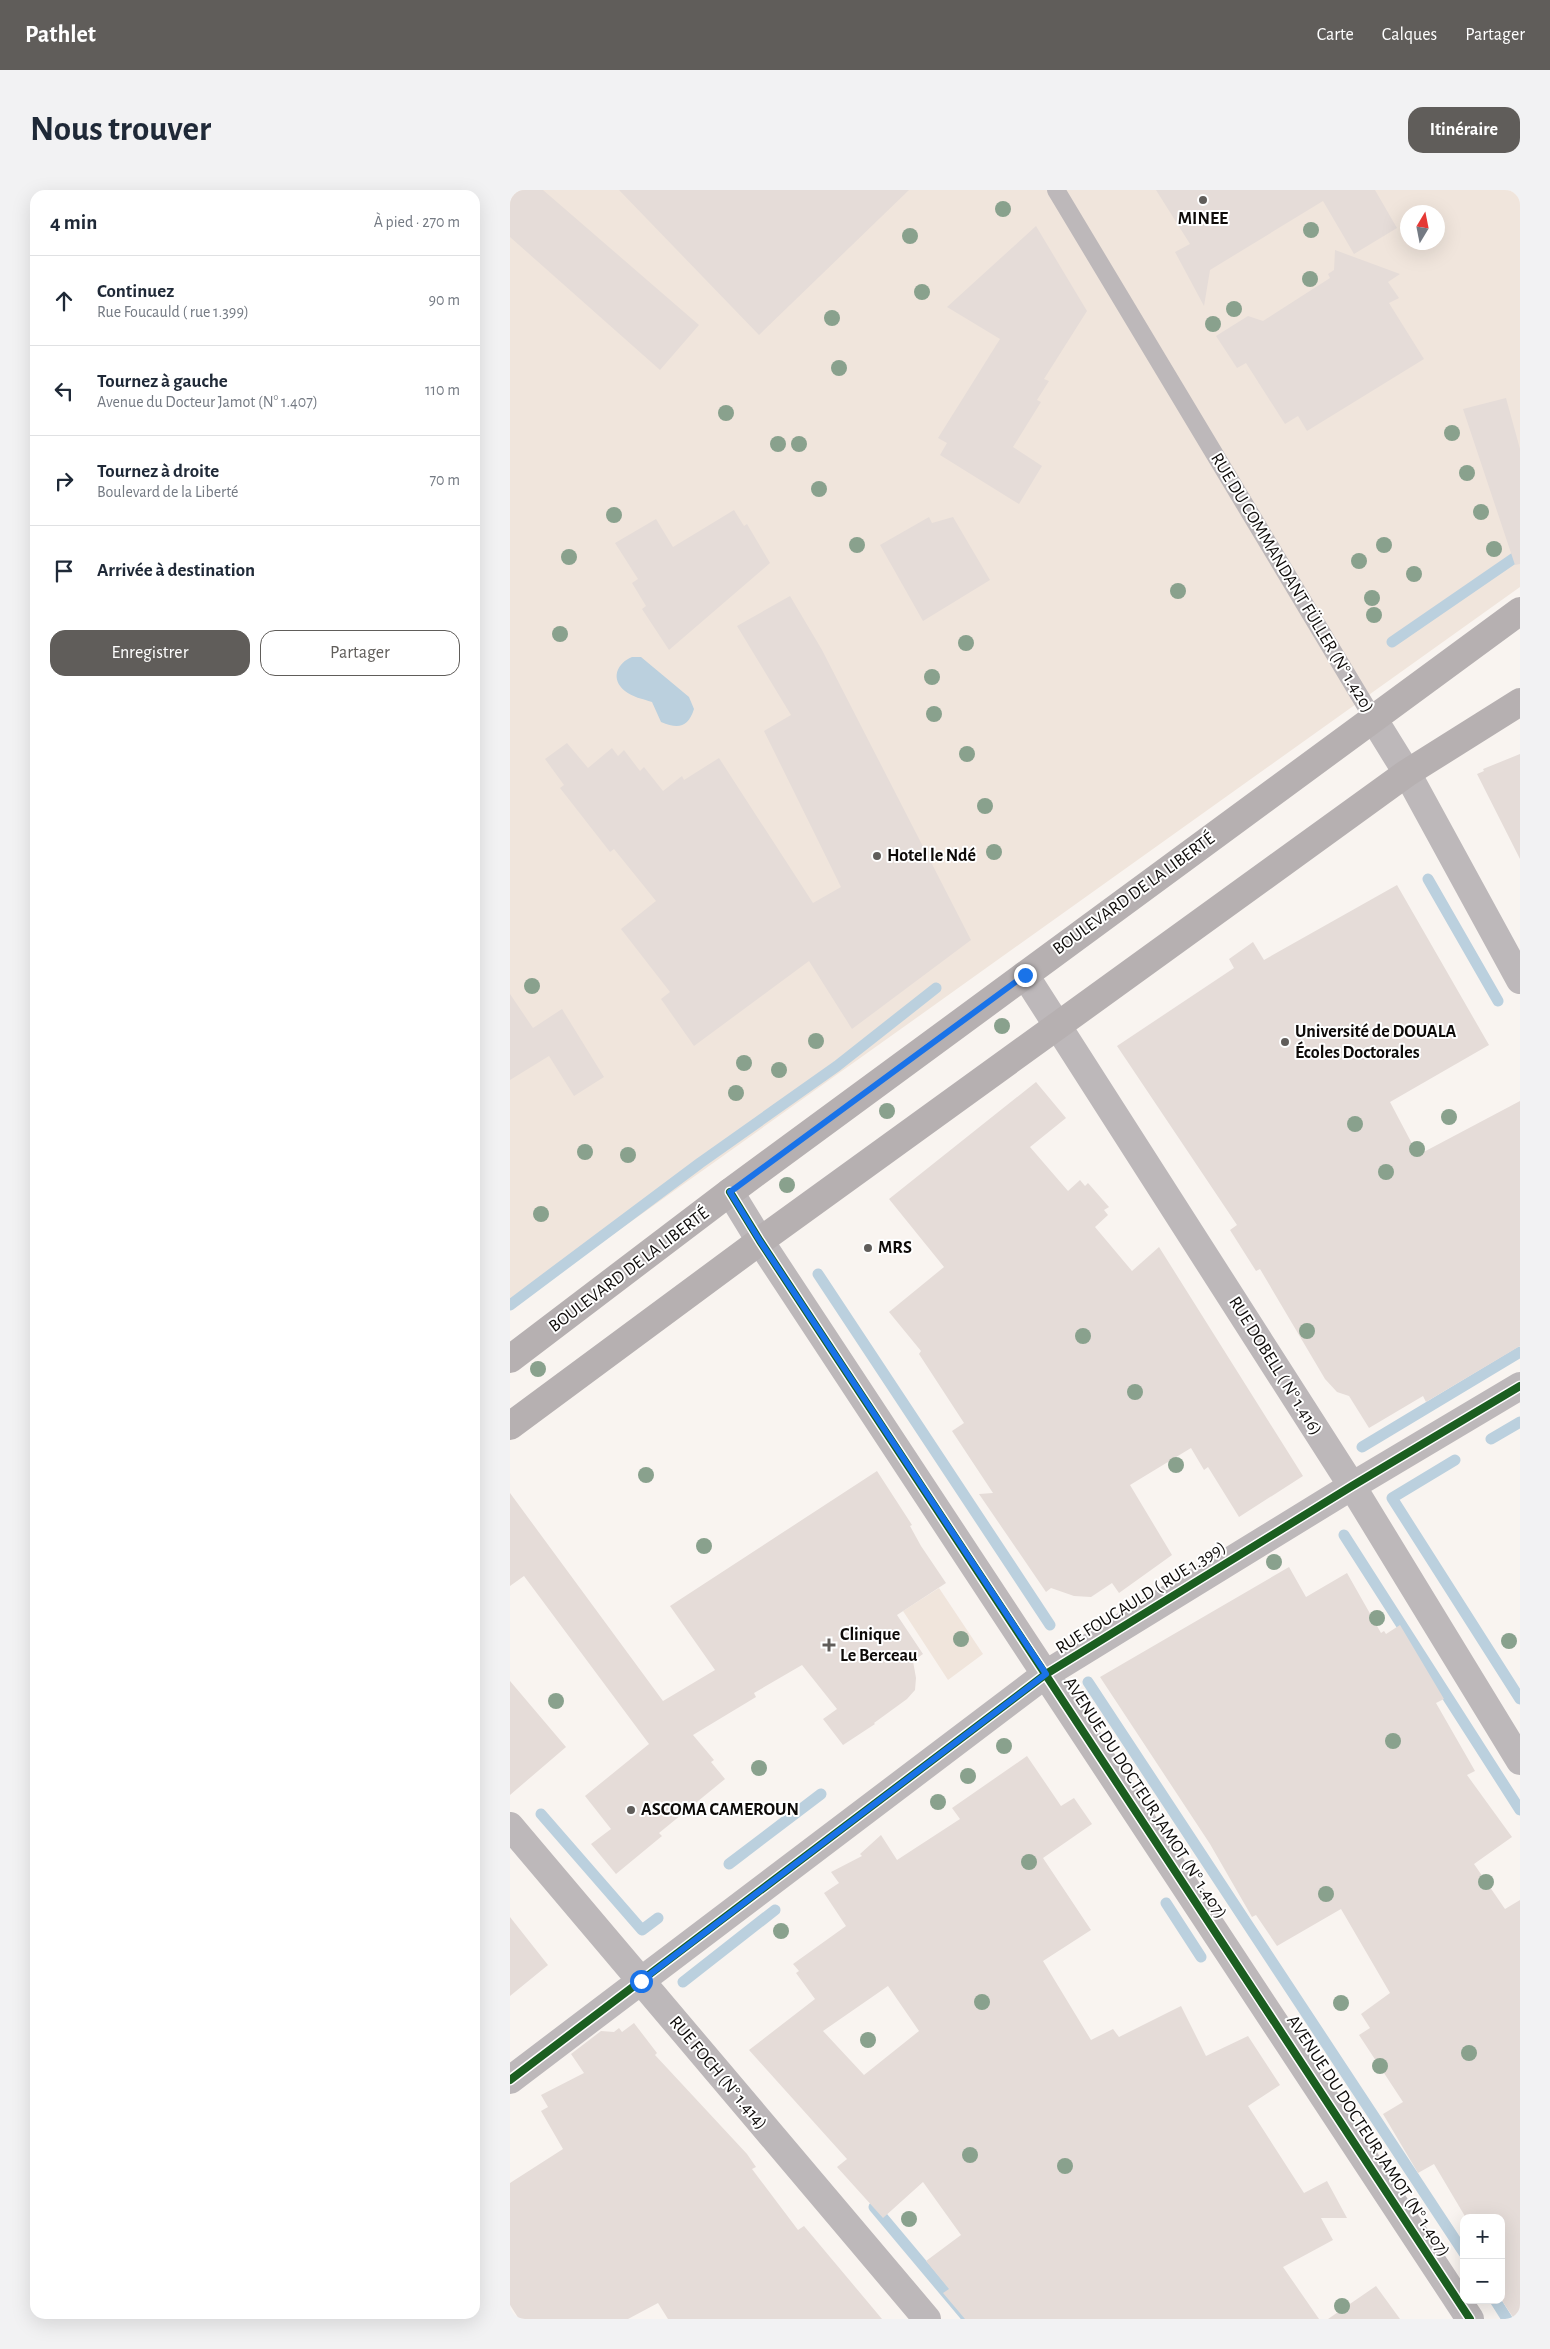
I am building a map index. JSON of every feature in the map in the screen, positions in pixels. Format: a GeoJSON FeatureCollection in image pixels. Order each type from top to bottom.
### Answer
{"type":"FeatureCollection","features":[{"type":"Feature","properties":{"kind":"main road","name":"BOULEVARD DE LA LIBERTÉ"},"geometry":{"type":"LineString","coordinates":[[510,1359],[730,1192],[1520,611]]}},
{"type":"Feature","properties":{"kind":"main road"},"geometry":{"type":"LineString","coordinates":[[510,1426],[760,1241],[1407,773],[1520,702]]}},
{"type":"Feature","properties":{"kind":"street","name":"RUE DU COMMANDANT FÜLLER (N° 1.420)"},"geometry":{"type":"LineString","coordinates":[[1373,718],[1407,773],[1520,980]]}},
{"type":"Feature","properties":{"kind":"street","name":"RUE DOBELL ( N° 1.416)"},"geometry":{"type":"LineString","coordinates":[[1025,975],[1352,1486],[1520,1761]]}},
{"type":"Feature","properties":{"kind":"street","name":"AVENUE DU DOCTEUR JAMOT (N° 1.407)"},"geometry":{"type":"LineString","coordinates":[[730,1192],[760,1241],[1470,2319]]}},
{"type":"Feature","properties":{"kind":"street","name":"RUE FOUCAULD ( RUE 1.399)"},"geometry":{"type":"LineString","coordinates":[[510,2080],[1046,1674],[1352,1486],[1520,1386]]}},
{"type":"Feature","properties":{"kind":"street","name":"RUE FOCH (N° 1.414)"},"geometry":{"type":"LineString","coordinates":[[510,1826],[927,2319]]}},
{"type":"Feature","properties":{"kind":"lane","name":"RUE DU COMMANDANT FÜLLER (N° 1.420)"},"geometry":{"type":"LineString","coordinates":[[1056,190],[1373,718]]}},
{"type":"Feature","properties":{"kind":"shaded area"},"geometry":{"type":"Polygon","coordinates":[[[510,190],[1520,190],[1520,587],[510,1308],[510,190]]]}},
{"type":"Feature","properties":{"kind":"shaded area"},"geometry":{"type":"Polygon","coordinates":[[[939,1588],[983,1654],[948,1680],[903,1611],[939,1588]]]}},
{"type":"Feature","properties":{"kind":"water"},"geometry":{"type":"Polygon","coordinates":[[[632,657],[641,657],[689,697],[694,709],[689,720],[677,726],[661,722],[652,702],[631,695],[620,686],[617,677],[619,667],[632,657]]]}},
{"type":"Feature","properties":{"kind":"building"},"geometry":{"type":"Polygon","coordinates":[[[510,190],[543,190],[699,325],[660,370],[510,237],[510,190]]]}},
{"type":"Feature","properties":{"kind":"building"},"geometry":{"type":"Polygon","coordinates":[[[619,190],[909,190],[759,335],[619,190]]]}},
{"type":"Feature","properties":{"kind":"building"},"geometry":{"type":"Polygon","coordinates":[[[1156,190],[1375,190],[1397,228],[1354,254],[1323,201],[1210,270],[1204,306],[1175,252],[1190,244],[1156,190]]]}},
{"type":"Feature","properties":{"kind":"building"},"geometry":{"type":"Polygon","coordinates":[[[1036,226],[1087,311],[1044,379],[1049,381],[1037,400],[1041,402],[1013,447],[1042,466],[1019,504],[940,455],[947,443],[938,438],[1000,339],[947,307],[1036,226]]]}},
{"type":"Feature","properties":{"kind":"building"},"geometry":{"type":"Polygon","coordinates":[[[1335,250],[1400,274],[1388,282],[1399,298],[1389,303],[1424,359],[1307,431],[1298,416],[1285,424],[1246,363],[1237,368],[1216,336],[1248,316],[1263,321],[1330,278],[1328,274],[1334,270],[1335,250]]]}},
{"type":"Feature","properties":{"kind":"building"},"geometry":{"type":"Polygon","coordinates":[[[1506,398],[1520,449],[1520,564],[1515,565],[1463,409],[1506,398]]]}},
{"type":"Feature","properties":{"kind":"building"},"geometry":{"type":"Polygon","coordinates":[[[734,510],[744,526],[747,524],[770,563],[669,650],[642,609],[646,606],[632,583],[638,579],[615,543],[656,519],[673,547],[734,510]]]}},
{"type":"Feature","properties":{"kind":"building"},"geometry":{"type":"Polygon","coordinates":[[[929,517],[932,523],[953,517],[990,580],[923,621],[880,545],[929,517]]]}},
{"type":"Feature","properties":{"kind":"building"},"geometry":{"type":"Polygon","coordinates":[[[790,596],[822,650],[971,940],[852,1029],[809,961],[694,1046],[661,999],[670,992],[621,929],[656,901],[614,849],[610,852],[560,788],[564,785],[545,759],[567,743],[588,768],[612,748],[618,756],[624,750],[640,771],[644,767],[663,791],[682,776],[684,780],[719,758],[813,903],[841,887],[764,731],[791,715],[737,626],[790,596]]]}},
{"type":"Feature","properties":{"kind":"building"},"geometry":{"type":"Polygon","coordinates":[[[1520,754],[1520,859],[1477,774],[1484,771],[1483,769],[1520,754]]]}},
{"type":"Feature","properties":{"kind":"building"},"geometry":{"type":"Polygon","coordinates":[[[1397,885],[1489,1045],[1390,1102],[1418,1155],[1520,1101],[1520,1346],[1426,1402],[1423,1396],[1369,1428],[1349,1396],[1337,1392],[1325,1379],[1260,1269],[1256,1271],[1230,1230],[1237,1225],[1117,1046],[1234,968],[1229,959],[1253,942],[1264,960],[1397,885]]]}},
{"type":"Feature","properties":{"kind":"building"},"geometry":{"type":"Polygon","coordinates":[[[510,994],[533,1028],[562,1009],[604,1077],[574,1096],[549,1056],[510,1080],[510,994]]]}},
{"type":"Feature","properties":{"kind":"building"},"geometry":{"type":"Polygon","coordinates":[[[1036,1082],[1066,1118],[1030,1147],[1068,1191],[1080,1180],[1085,1186],[1088,1183],[1109,1207],[1104,1210],[1108,1215],[1095,1227],[1132,1271],[1159,1247],[1303,1476],[1239,1517],[1208,1467],[1204,1470],[1191,1448],[1130,1485],[1172,1555],[1119,1593],[1112,1583],[1091,1597],[1074,1596],[1051,1588],[1046,1592],[979,1494],[993,1493],[952,1431],[964,1423],[919,1354],[921,1351],[889,1312],[944,1267],[889,1199],[1036,1082]]]}},
{"type":"Feature","properties":{"kind":"building"},"geometry":{"type":"Polygon","coordinates":[[[877,1471],[912,1525],[910,1526],[921,1546],[946,1583],[897,1615],[923,1654],[913,1661],[916,1678],[915,1690],[907,1699],[875,1724],[843,1745],[823,1719],[837,1709],[802,1665],[754,1693],[756,1697],[693,1735],[714,1760],[711,1762],[725,1779],[659,1833],[662,1836],[616,1874],[591,1844],[611,1829],[585,1796],[649,1744],[524,1576],[510,1586],[510,1493],[663,1701],[715,1670],[670,1606],[877,1471]]]}},
{"type":"Feature","properties":{"kind":"building"},"geometry":{"type":"Polygon","coordinates":[[[1289,1567],[1306,1597],[1347,1573],[1381,1633],[1384,1631],[1386,1634],[1400,1625],[1444,1699],[1436,1703],[1475,1771],[1467,1775],[1512,1837],[1474,1864],[1505,1909],[1520,1900],[1520,2319],[1514,2319],[1504,2304],[1505,2214],[1464,2214],[1434,2164],[1418,2173],[1383,2114],[1403,2102],[1359,2035],[1370,2028],[1361,2014],[1390,1993],[1341,1909],[1277,1946],[1256,1915],[1252,1917],[1210,1844],[1100,1677],[1289,1567]]]}},
{"type":"Feature","properties":{"kind":"building"},"geometry":{"type":"Polygon","coordinates":[[[510,1681],[566,1747],[510,1795],[510,1681]]]}},
{"type":"Feature","properties":{"kind":"building"},"geometry":{"type":"Polygon","coordinates":[[[1027,1756],[1061,1806],[1074,1798],[1092,1824],[1043,1858],[1091,1930],[1043,1961],[1091,2040],[1113,2029],[1119,2037],[1181,2006],[1206,2056],[1248,2036],[1280,2085],[1248,2106],[1304,2193],[1327,2181],[1347,2218],[1321,2218],[1333,2240],[1283,2267],[1319,2319],[965,2319],[943,2293],[949,2289],[926,2261],[961,2235],[923,2182],[883,2218],[837,2167],[847,2159],[749,2050],[815,1999],[796,1973],[799,1971],[793,1964],[846,1926],[824,1893],[839,1883],[831,1872],[862,1856],[860,1854],[881,1835],[897,1860],[960,1819],[952,1808],[1027,1756]],[[888,1986],[823,2031],[864,2075],[919,2031],[888,1986]]]}},
{"type":"Feature","properties":{"kind":"building"},"geometry":{"type":"Polygon","coordinates":[[[510,1917],[548,1965],[510,1996],[510,1917]]]}},
{"type":"Feature","properties":{"kind":"building"},"geometry":{"type":"Polygon","coordinates":[[[634,2023],[657,2053],[655,2055],[747,2154],[756,2167],[752,2169],[798,2230],[804,2226],[882,2319],[668,2319],[658,2303],[628,2319],[519,2319],[510,2305],[510,2183],[563,2149],[541,2111],[548,2107],[541,2095],[584,2073],[571,2054],[601,2031],[614,2032],[619,2028],[622,2032],[634,2023]]]}},
{"type":"Feature","properties":{"kind":"building"},"geometry":{"type":"Polygon","coordinates":[[[1376,2286],[1400,2319],[1328,2319],[1376,2286]]]}},
{"type":"Feature","properties":{"kind":"waterway"},"geometry":{"type":"LineString","coordinates":[[1392,642],[1520,554]]}},
{"type":"Feature","properties":{"kind":"waterway"},"geometry":{"type":"LineString","coordinates":[[1428,879],[1498,1001]]}},
{"type":"Feature","properties":{"kind":"waterway"},"geometry":{"type":"LineString","coordinates":[[510,1305],[700,1163],[837,1066],[936,988]]}},
{"type":"Feature","properties":{"kind":"waterway"},"geometry":{"type":"LineString","coordinates":[[818,1274],[1050,1625]]}},
{"type":"Feature","properties":{"kind":"waterway"},"geometry":{"type":"LineString","coordinates":[[1362,1447],[1520,1352]]}},
{"type":"Feature","properties":{"kind":"waterway"},"geometry":{"type":"LineString","coordinates":[[1491,1439],[1520,1422]]}},
{"type":"Feature","properties":{"kind":"waterway"},"geometry":{"type":"LineString","coordinates":[[1455,1460],[1392,1498],[1520,1699]]}},
{"type":"Feature","properties":{"kind":"waterway"},"geometry":{"type":"LineString","coordinates":[[1344,1535],[1520,1810]]}},
{"type":"Feature","properties":{"kind":"waterway"},"geometry":{"type":"LineString","coordinates":[[1088,1682],[1460,2247]]}},
{"type":"Feature","properties":{"kind":"waterway"},"geometry":{"type":"LineString","coordinates":[[729,1864],[821,1794]]}},
{"type":"Feature","properties":{"kind":"waterway"},"geometry":{"type":"LineString","coordinates":[[541,1814],[642,1930],[658,1918]]}},
{"type":"Feature","properties":{"kind":"waterway"},"geometry":{"type":"LineString","coordinates":[[1166,1903],[1201,1957]]}},
{"type":"Feature","properties":{"kind":"waterway"},"geometry":{"type":"LineString","coordinates":[[683,1982],[775,1910]]}},
{"type":"Feature","properties":{"kind":"waterway"},"geometry":{"type":"LineString","coordinates":[[874,2207],[968,2319]]}},
{"type":"Feature","properties":{"kind":"waterway"},"geometry":{"type":"LineString","coordinates":[[1498,2304],[1507,2319]]}},
{"type":"Feature","properties":{"kind":"cycle path"},"geometry":{"type":"LineString","coordinates":[[730,1192],[760,1241],[1470,2319]]}},
{"type":"Feature","properties":{"kind":"cycle path"},"geometry":{"type":"LineString","coordinates":[[510,2080],[1046,1674],[1352,1486],[1520,1386]]}},
{"type":"Feature","properties":{"kind":"place","name":"MINEE"},"geometry":{"type":"Point","coordinates":[1203,200]}},
{"type":"Feature","properties":{"kind":"place","name":"Hotel le Ndé"},"geometry":{"type":"Point","coordinates":[877,856]}},
{"type":"Feature","properties":{"kind":"place","name":"Université de DOUALA Écoles Doctorales"},"geometry":{"type":"Point","coordinates":[1285,1042]}},
{"type":"Feature","properties":{"kind":"place","name":"MRS"},"geometry":{"type":"Point","coordinates":[868,1248]}},
{"type":"Feature","properties":{"kind":"place","name":"Clinique Le Berceau"},"geometry":{"type":"Point","coordinates":[829,1645]}},
{"type":"Feature","properties":{"kind":"place","name":"ASCOMA CAMEROUN"},"geometry":{"type":"Point","coordinates":[631,1810]}},
{"type":"Feature","properties":{"kind":"route"},"geometry":{"type":"LineString","coordinates":[[641,1981],[1046,1674],[760,1241],[730,1192],[1025,975]]}}]}
